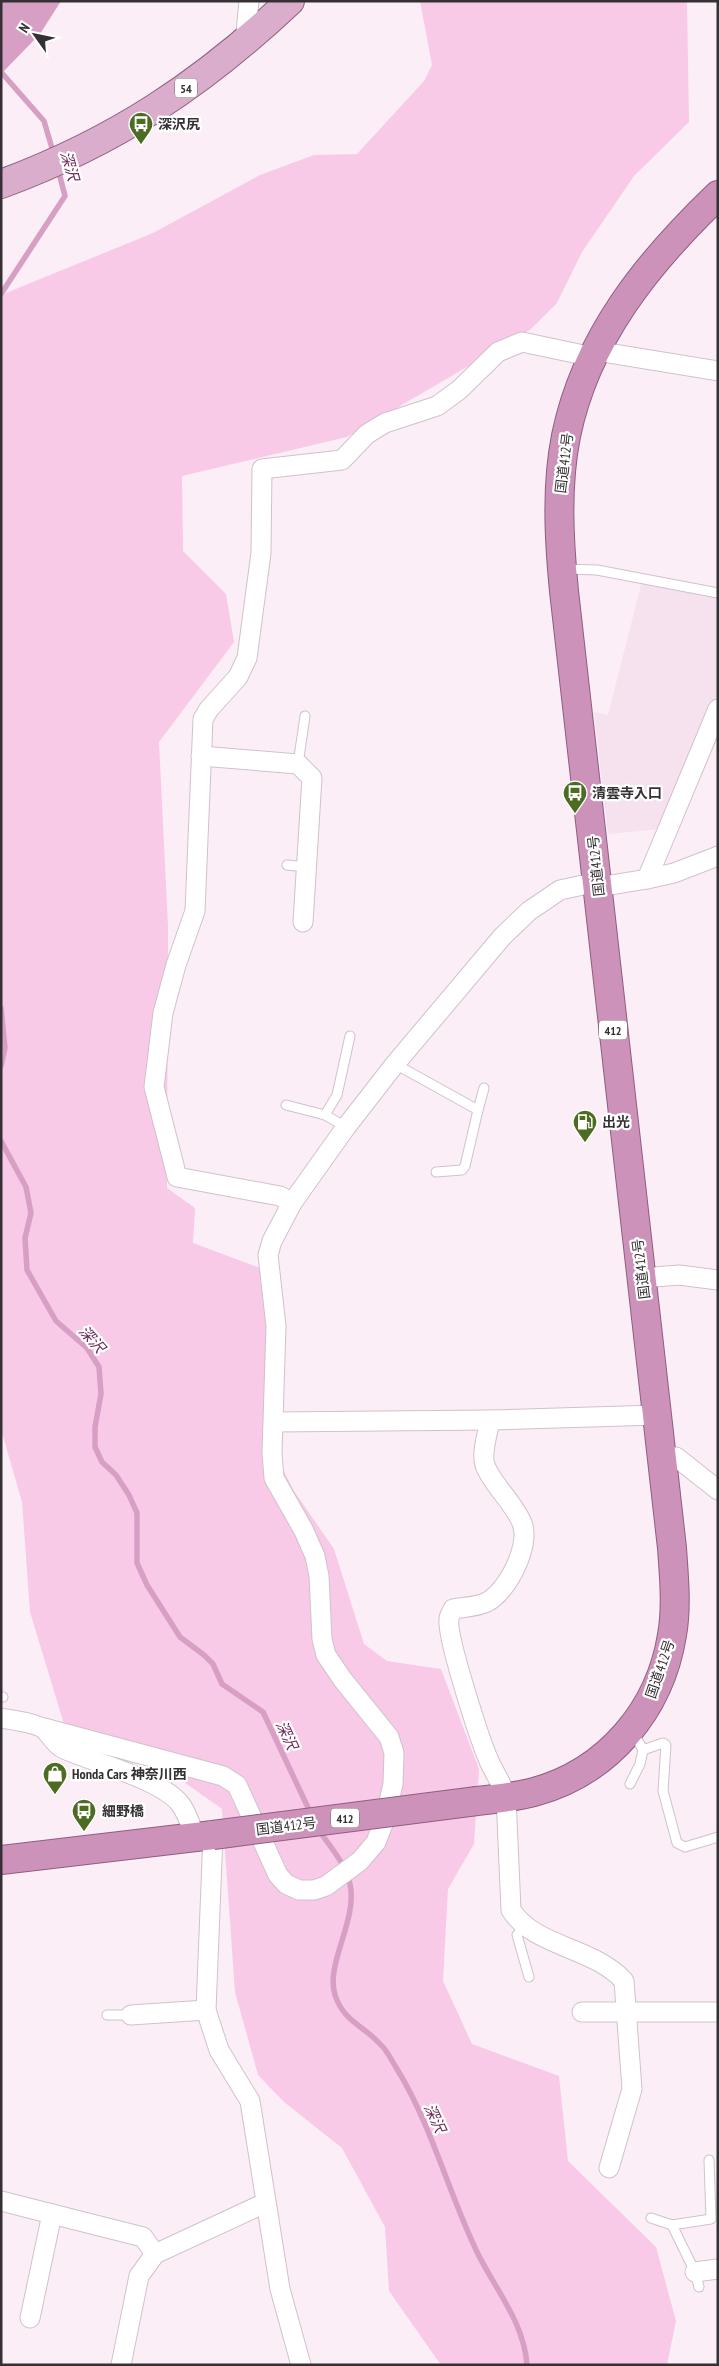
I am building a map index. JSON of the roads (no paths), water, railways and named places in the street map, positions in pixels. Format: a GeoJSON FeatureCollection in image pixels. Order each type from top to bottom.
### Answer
{"type":"FeatureCollection","features":[{"type":"Feature","properties":{"kind":"highway","name":"国道412号"},"geometry":{"type":"LineString","coordinates":[[1,1860],[506,1798],[535,1792],[566,1779],[603,1755],[623,1739],[637,1740],[642,1716],[656,1690],[672,1634],[675,1591],[662,1456],[562,569],[560,483],[566,436],[580,386],[605,332],[634,287],[676,236],[718,195]]}},
{"type":"Feature","properties":{"kind":"main road","name":"54"},"geometry":{"type":"LineString","coordinates":[[1,184],[44,168],[135,122],[191,84],[245,43],[290,1]]}},
{"type":"Feature","properties":{"kind":"street"},"geometry":{"type":"LineString","coordinates":[[245,43],[249,1]]}},
{"type":"Feature","properties":{"kind":"street"},"geometry":{"type":"LineString","coordinates":[[292,1203],[280,1196],[177,1177],[154,1087],[163,1013],[176,965],[195,911],[203,719],[209,709],[238,677],[247,658],[261,553],[262,469],[342,460],[367,434],[385,423],[437,406],[459,390],[498,352],[522,342],[718,371]]}},
{"type":"Feature","properties":{"kind":"street"},"geometry":{"type":"LineString","coordinates":[[647,879],[718,709]]}},
{"type":"Feature","properties":{"kind":"street"},"geometry":{"type":"LineString","coordinates":[[201,756],[298,764],[312,778],[303,922]]}},
{"type":"Feature","properties":{"kind":"street"},"geometry":{"type":"LineString","coordinates":[[1,1718],[223,1776],[237,1785],[278,1875],[286,1884],[299,1890],[314,1890],[326,1886],[360,1861],[376,1842],[385,1819],[393,1784],[394,1753],[389,1737],[343,1680],[326,1655],[322,1639],[319,1576],[315,1556],[304,1531],[274,1478],[272,1453],[276,1326],[268,1255],[272,1241],[292,1203],[346,1127],[395,1064],[502,937],[529,911],[560,890],[597,882],[612,886],[647,879],[674,873],[718,856]]}},
{"type":"Feature","properties":{"kind":"street"},"geometry":{"type":"LineString","coordinates":[[642,1278],[679,1275],[718,1280]]}},
{"type":"Feature","properties":{"kind":"street"},"geometry":{"type":"LineString","coordinates":[[274,1422],[490,1420],[657,1415]]}},
{"type":"Feature","properties":{"kind":"street"},"geometry":{"type":"LineString","coordinates":[[490,1420],[484,1460],[486,1467],[522,1523],[525,1537],[520,1555],[503,1587],[487,1602],[453,1609],[448,1620],[453,1648],[476,1722],[490,1764],[502,1783],[506,1798],[511,1910],[517,1920],[592,1957],[614,1970],[624,1981],[632,2089],[609,2168]]}},
{"type":"Feature","properties":{"kind":"street"},"geometry":{"type":"LineString","coordinates":[[662,1456],[676,1457],[718,1490]]}},
{"type":"Feature","properties":{"kind":"street"},"geometry":{"type":"LineString","coordinates":[[44,1728],[55,1743],[64,1749],[106,1764],[168,1794],[180,1803],[204,1836],[206,2010],[220,2050],[250,2101],[280,2289],[301,2365]]}},
{"type":"Feature","properties":{"kind":"street"},"geometry":{"type":"LineString","coordinates":[[131,2015],[206,2010]]}},
{"type":"Feature","properties":{"kind":"street"},"geometry":{"type":"LineString","coordinates":[[582,2012],[718,2012]]}},
{"type":"Feature","properties":{"kind":"street"},"geometry":{"type":"LineString","coordinates":[[1,2201],[143,2237],[155,2254]]}},
{"type":"Feature","properties":{"kind":"street"},"geometry":{"type":"LineString","coordinates":[[121,2365],[139,2276],[155,2254],[266,2203]]}},
{"type":"Feature","properties":{"kind":"street"},"geometry":{"type":"LineString","coordinates":[[28,2307],[52,2214]]}},
{"type":"Feature","properties":{"kind":"street"},"geometry":{"type":"LineString","coordinates":[[697,2279],[718,2269]]}},
{"type":"Feature","properties":{"kind":"lane"},"geometry":{"type":"LineString","coordinates":[[562,569],[597,570],[718,593]]}},
{"type":"Feature","properties":{"kind":"lane"},"geometry":{"type":"LineString","coordinates":[[298,764],[305,716]]}},
{"type":"Feature","properties":{"kind":"lane"},"geometry":{"type":"LineString","coordinates":[[287,865],[306,867]]}},
{"type":"Feature","properties":{"kind":"lane"},"geometry":{"type":"LineString","coordinates":[[325,1115],[337,1095],[350,1036]]}},
{"type":"Feature","properties":{"kind":"lane"},"geometry":{"type":"LineString","coordinates":[[395,1064],[478,1110]]}},
{"type":"Feature","properties":{"kind":"lane"},"geometry":{"type":"LineString","coordinates":[[436,1172],[462,1170],[465,1166],[484,1088]]}},
{"type":"Feature","properties":{"kind":"lane"},"geometry":{"type":"LineString","coordinates":[[286,1105],[325,1115],[346,1127]]}},
{"type":"Feature","properties":{"kind":"lane"},"geometry":{"type":"LineString","coordinates":[[630,1784],[640,1764],[637,1740],[663,1743],[666,1745],[663,1791],[677,1843],[685,1848],[718,1837]]}},
{"type":"Feature","properties":{"kind":"lane"},"geometry":{"type":"LineString","coordinates":[[525,1925],[517,1935],[529,1977]]}},
{"type":"Feature","properties":{"kind":"lane"},"geometry":{"type":"LineString","coordinates":[[107,2015],[131,2015]]}},
{"type":"Feature","properties":{"kind":"lane"},"geometry":{"type":"LineString","coordinates":[[651,2218],[672,2225],[711,2219],[709,2160]]}},
{"type":"Feature","properties":{"kind":"lane"},"geometry":{"type":"LineString","coordinates":[[672,2225],[697,2279]]}},
{"type":"Feature","properties":{"kind":"waterway","name":"深沢"},"geometry":{"type":"LineString","coordinates":[[1,72],[44,121],[54,155]]}},
{"type":"Feature","properties":{"kind":"waterway","name":"深沢"},"geometry":{"type":"LineString","coordinates":[[1,294],[65,196],[58,169]]}},
{"type":"Feature","properties":{"kind":"waterway","name":"深沢"},"geometry":{"type":"LineString","coordinates":[[1,1008],[5,1048],[1,1066]]}},
{"type":"Feature","properties":{"kind":"waterway","name":"深沢"},"geometry":{"type":"LineString","coordinates":[[1,1141],[26,1187],[31,1213],[25,1238],[27,1270],[56,1321],[87,1348],[99,1367],[101,1394],[95,1427],[95,1447],[102,1462],[116,1475],[129,1495],[137,1513],[137,1563],[147,1585],[180,1637],[213,1664],[222,1684],[263,1712],[311,1814]]}},
{"type":"Feature","properties":{"kind":"waterway","name":"深沢"},"geometry":{"type":"LineString","coordinates":[[318,1829],[341,1862],[350,1884],[350,1912],[334,1970],[333,1983],[335,1995],[343,2011],[385,2049],[409,2091],[430,2136],[477,2252],[515,2320],[525,2349],[527,2365]]}},
{"type":"Feature","properties":{"kind":"place","name":"深沢尻"},"geometry":{"type":"Point","coordinates":[141,145]}},
{"type":"Feature","properties":{"kind":"place","name":"清雲寺入口"},"geometry":{"type":"Point","coordinates":[575,814]}},
{"type":"Feature","properties":{"kind":"place","name":"出光"},"geometry":{"type":"Point","coordinates":[585,1143]}},
{"type":"Feature","properties":{"kind":"place","name":"Honda Cars 神奈川西"},"geometry":{"type":"Point","coordinates":[55,1795]}},
{"type":"Feature","properties":{"kind":"place","name":"細野橋"},"geometry":{"type":"Point","coordinates":[84,1832]}}]}
